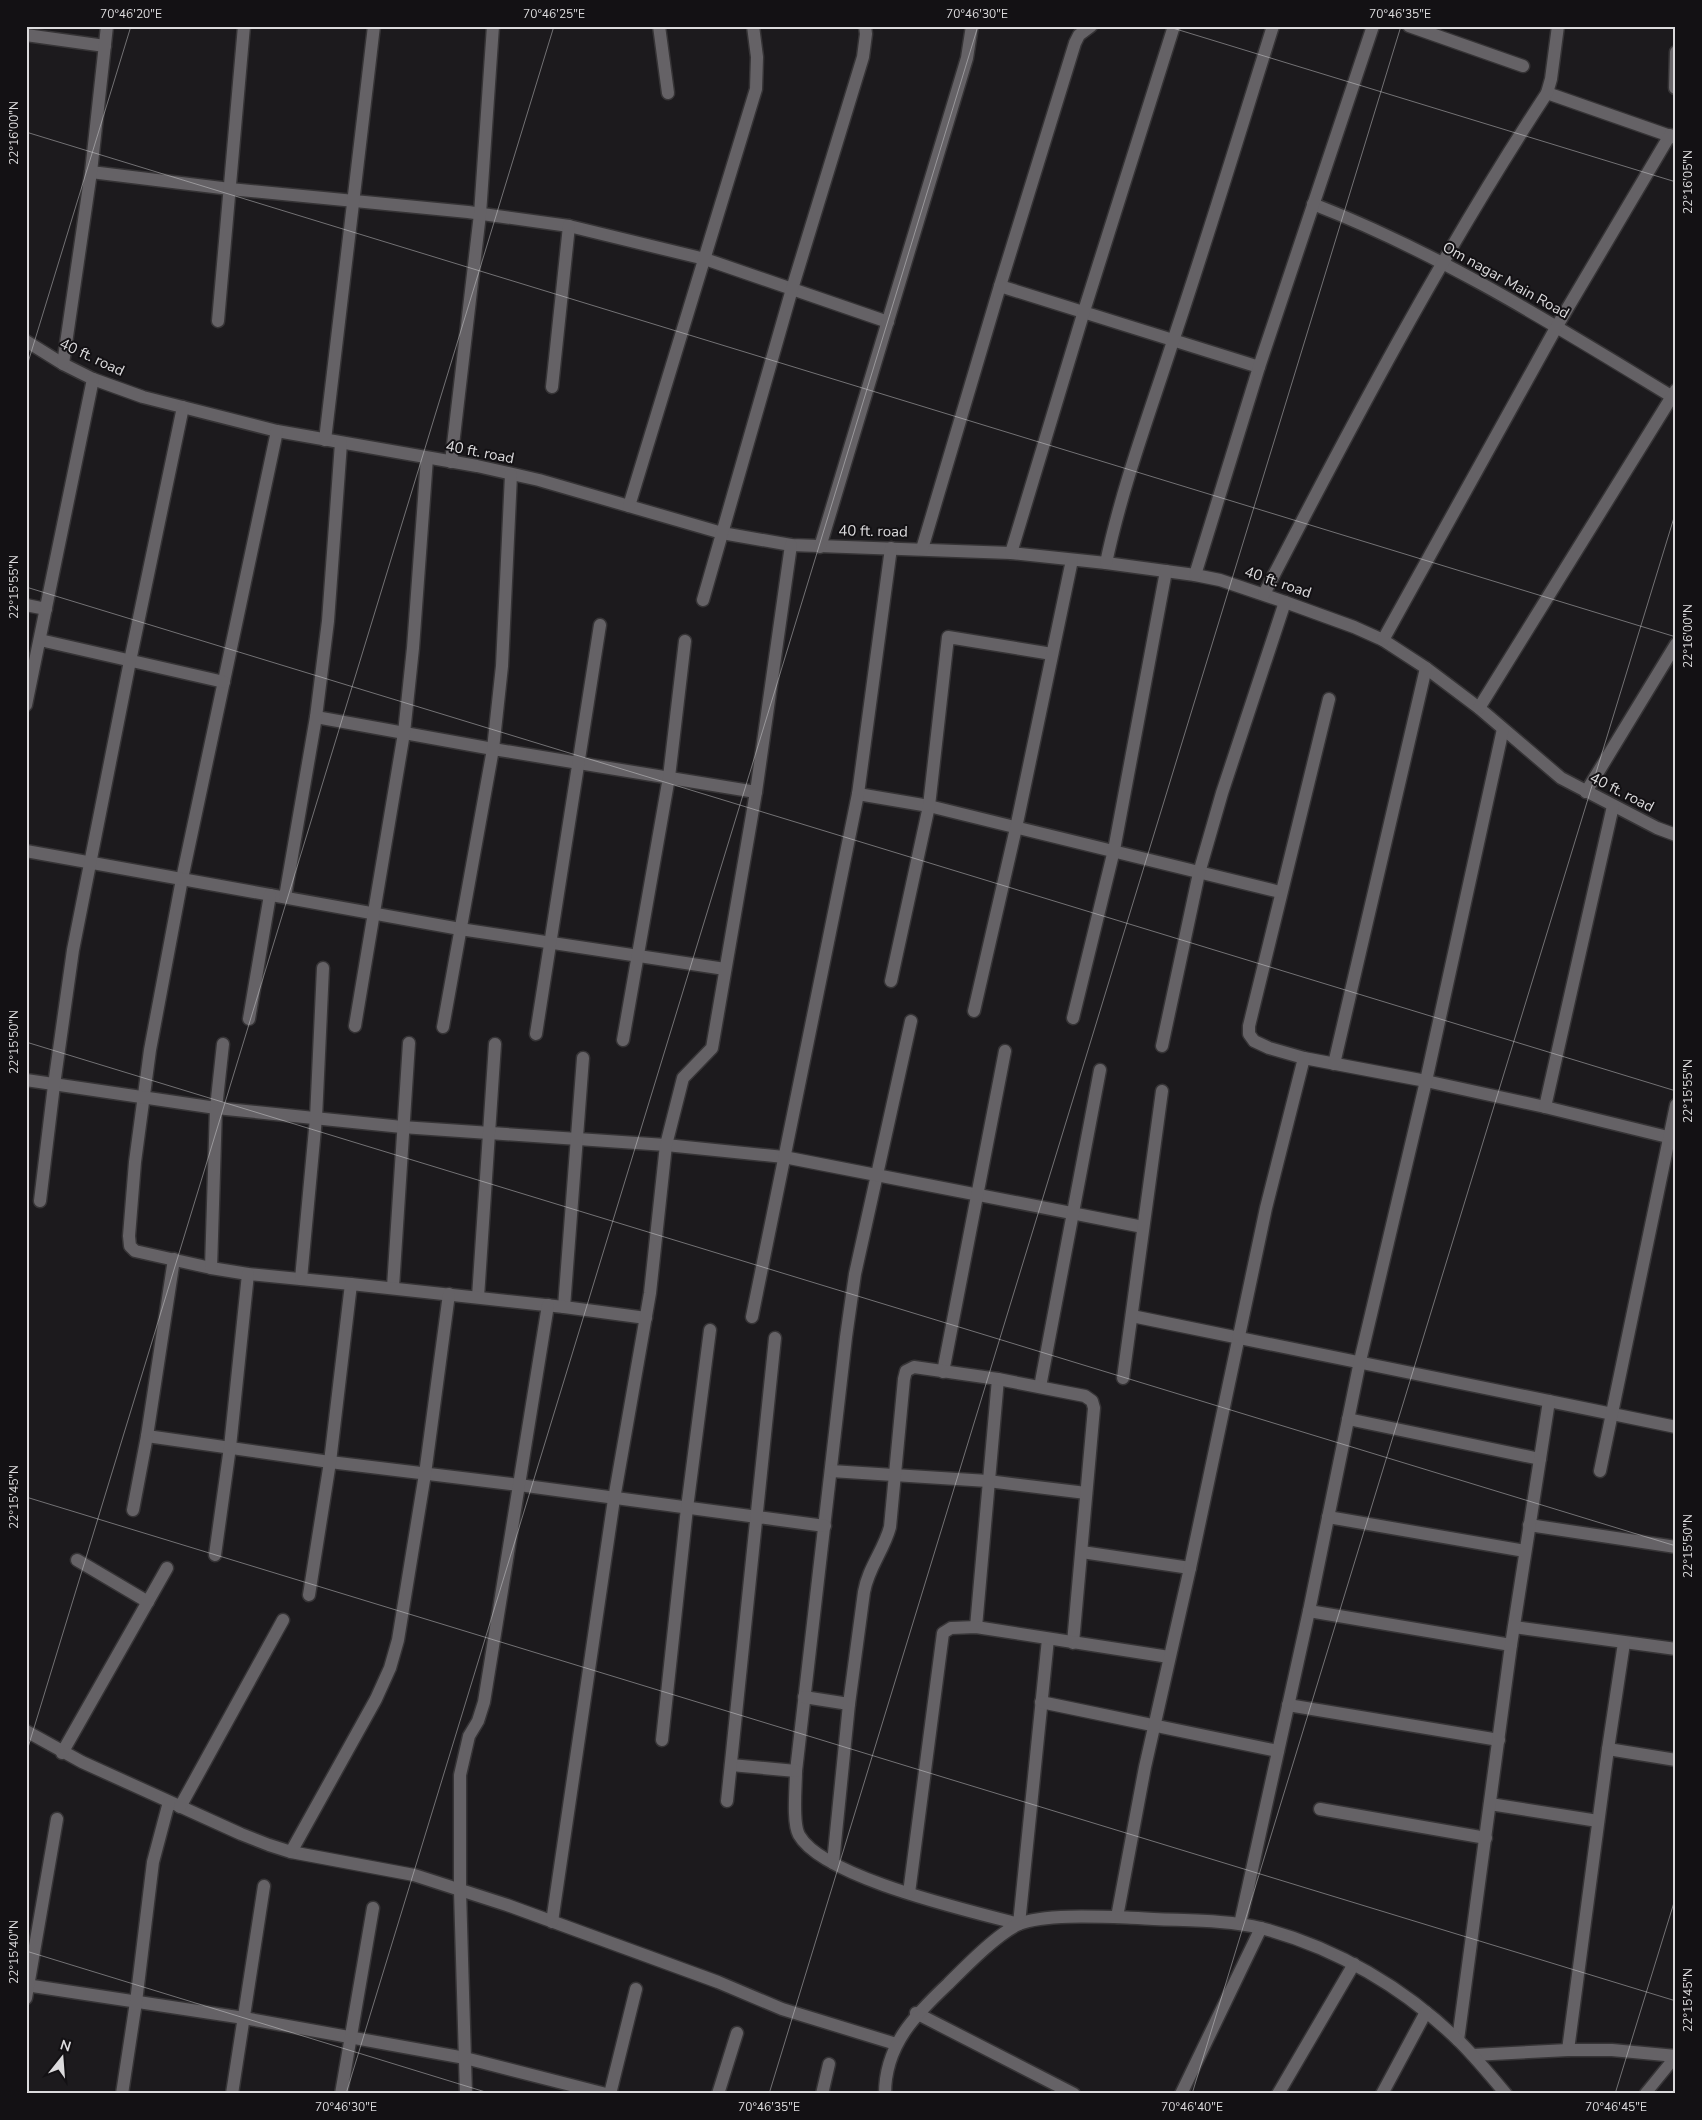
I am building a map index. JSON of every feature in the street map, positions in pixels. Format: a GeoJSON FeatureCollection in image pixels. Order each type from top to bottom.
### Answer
{"type":"FeatureCollection","features":[{"type":"Feature","properties":{"kind":"street"},"geometry":{"type":"LineString","coordinates":[[63,364],[91,172],[107,26]]}},
{"type":"Feature","properties":{"kind":"street"},"geometry":{"type":"LineString","coordinates":[[218,321],[244,26]]}},
{"type":"Feature","properties":{"kind":"street"},"geometry":{"type":"LineString","coordinates":[[325,440],[374,26]]}},
{"type":"Feature","properties":{"kind":"street"},"geometry":{"type":"LineString","coordinates":[[451,462],[480,214],[494,26]]}},
{"type":"Feature","properties":{"kind":"street"},"geometry":{"type":"LineString","coordinates":[[659,26],[668,93]]}},
{"type":"Feature","properties":{"kind":"street"},"geometry":{"type":"LineString","coordinates":[[629,506],[756,89],[757,57],[753,26]]}},
{"type":"Feature","properties":{"kind":"street"},"geometry":{"type":"LineString","coordinates":[[703,600],[792,289],[863,56],[866,34],[865,26]]}},
{"type":"Feature","properties":{"kind":"street"},"geometry":{"type":"LineString","coordinates":[[820,547],[967,58],[972,26]]}},
{"type":"Feature","properties":{"kind":"street"},"geometry":{"type":"LineString","coordinates":[[922,549],[1075,43],[1079,34],[1091,26]]}},
{"type":"Feature","properties":{"kind":"street"},"geometry":{"type":"LineString","coordinates":[[1011,553],[1084,311],[1174,26]]}},
{"type":"Feature","properties":{"kind":"street"},"geometry":{"type":"LineString","coordinates":[[1106,562],[1116,515],[1126,482],[1273,26]]}},
{"type":"Feature","properties":{"kind":"street"},"geometry":{"type":"LineString","coordinates":[[1409,26],[1523,66]]}},
{"type":"Feature","properties":{"kind":"street"},"geometry":{"type":"LineString","coordinates":[[1264,594],[1347,436],[1443,263],[1482,195],[1547,93],[1551,79],[1558,26]]}},
{"type":"Feature","properties":{"kind":"street"},"geometry":{"type":"LineString","coordinates":[[1195,575],[1259,367],[1371,27]]}},
{"type":"Feature","properties":{"kind":"street"},"geometry":{"type":"LineString","coordinates":[[26,35],[104,46]]}},
{"type":"Feature","properties":{"kind":"street"},"geometry":{"type":"LineString","coordinates":[[1675,88],[1676,52]]}},
{"type":"Feature","properties":{"kind":"street"},"geometry":{"type":"LineString","coordinates":[[1383,640],[1558,326],[1673,136],[1547,93]]}},
{"type":"Feature","properties":{"kind":"street"},"geometry":{"type":"LineString","coordinates":[[91,172],[230,190],[480,214],[569,226],[705,259],[888,322]]}},
{"type":"Feature","properties":{"kind":"street","name":"Om nagar Main Road"},"geometry":{"type":"LineString","coordinates":[[1313,204],[1348,217],[1443,263],[1558,326],[1674,395]]}},
{"type":"Feature","properties":{"kind":"street"},"geometry":{"type":"LineString","coordinates":[[552,387],[569,226]]}},
{"type":"Feature","properties":{"kind":"street"},"geometry":{"type":"LineString","coordinates":[[1000,286],[1259,367]]}},
{"type":"Feature","properties":{"kind":"street","name":"40 ft. road"},"geometry":{"type":"LineString","coordinates":[[26,341],[63,364],[93,379],[143,397],[277,431],[451,462],[539,480],[722,533],[791,545],[1011,553],[1106,562],[1220,580],[1354,627],[1383,640],[1426,668],[1479,708],[1544,765],[1586,792],[1657,828],[1676,835]]}},
{"type":"Feature","properties":{"kind":"street"},"geometry":{"type":"LineString","coordinates":[[26,705],[93,379]]}},
{"type":"Feature","properties":{"kind":"street"},"geometry":{"type":"LineString","coordinates":[[1479,708],[1674,395]]}},
{"type":"Feature","properties":{"kind":"street"},"geometry":{"type":"LineString","coordinates":[[40,1201],[54,1085],[74,950],[130,661],[183,407]]}},
{"type":"Feature","properties":{"kind":"street"},"geometry":{"type":"LineString","coordinates":[[277,431],[182,879],[142,1098],[135,1162],[129,1236],[130,1246],[135,1251],[211,1268],[248,1274],[393,1287],[646,1318]]}},
{"type":"Feature","properties":{"kind":"street"},"geometry":{"type":"LineString","coordinates":[[285,897],[316,717],[328,621],[341,443]]}},
{"type":"Feature","properties":{"kind":"street"},"geometry":{"type":"LineString","coordinates":[[355,1026],[404,733],[414,648],[427,458]]}},
{"type":"Feature","properties":{"kind":"street"},"geometry":{"type":"LineString","coordinates":[[443,1027],[493,749],[503,648],[511,475]]}},
{"type":"Feature","properties":{"kind":"street"},"geometry":{"type":"LineString","coordinates":[[552,1922],[614,1499],[653,1272],[666,1144],[683,1078],[712,1048],[756,792],[791,545]]}},
{"type":"Feature","properties":{"kind":"street"},"geometry":{"type":"LineString","coordinates":[[752,1318],[842,884],[858,794],[891,548]]}},
{"type":"Feature","properties":{"kind":"street"},"geometry":{"type":"LineString","coordinates":[[974,1011],[1016,828],[1072,560]]}},
{"type":"Feature","properties":{"kind":"street"},"geometry":{"type":"LineString","coordinates":[[1073,1018],[1114,850],[1166,571]]}},
{"type":"Feature","properties":{"kind":"street"},"geometry":{"type":"LineString","coordinates":[[1162,1046],[1199,873],[1222,793],[1285,602]]}},
{"type":"Feature","properties":{"kind":"street"},"geometry":{"type":"LineString","coordinates":[[26,605],[46,609]]}},
{"type":"Feature","properties":{"kind":"street"},"geometry":{"type":"LineString","coordinates":[[536,1034],[600,625]]}},
{"type":"Feature","properties":{"kind":"street"},"geometry":{"type":"LineString","coordinates":[[891,981],[929,806],[948,637],[1052,654]]}},
{"type":"Feature","properties":{"kind":"street"},"geometry":{"type":"LineString","coordinates":[[40,640],[224,682]]}},
{"type":"Feature","properties":{"kind":"street"},"geometry":{"type":"LineString","coordinates":[[623,1040],[669,777],[685,640]]}},
{"type":"Feature","properties":{"kind":"street"},"geometry":{"type":"LineString","coordinates":[[1586,792],[1676,644]]}},
{"type":"Feature","properties":{"kind":"street"},"geometry":{"type":"LineString","coordinates":[[1334,1064],[1426,668]]}},
{"type":"Feature","properties":{"kind":"street"},"geometry":{"type":"LineString","coordinates":[[1329,699],[1248,1026],[1249,1034],[1254,1041],[1269,1048],[1304,1058],[1426,1081],[1545,1107],[1672,1138]]}},
{"type":"Feature","properties":{"kind":"street"},"geometry":{"type":"LineString","coordinates":[[316,717],[493,749],[756,792]]}},
{"type":"Feature","properties":{"kind":"street"},"geometry":{"type":"LineString","coordinates":[[1240,1924],[1309,1611],[1360,1361],[1426,1081],[1502,729]]}},
{"type":"Feature","properties":{"kind":"street"},"geometry":{"type":"LineString","coordinates":[[858,794],[929,806],[1280,892]]}},
{"type":"Feature","properties":{"kind":"street"},"geometry":{"type":"LineString","coordinates":[[1545,1107],[1613,806]]}},
{"type":"Feature","properties":{"kind":"street"},"geometry":{"type":"LineString","coordinates":[[26,851],[460,929],[725,969]]}},
{"type":"Feature","properties":{"kind":"street"},"geometry":{"type":"LineString","coordinates":[[249,1019],[270,895]]}},
{"type":"Feature","properties":{"kind":"street"},"geometry":{"type":"LineString","coordinates":[[301,1279],[316,1118],[323,968]]}},
{"type":"Feature","properties":{"kind":"street"},"geometry":{"type":"LineString","coordinates":[[911,1021],[879,1175],[855,1274],[846,1337],[796,1771],[796,1826],[799,1835],[806,1845],[821,1857],[886,1887],[1019,1924],[1051,1918],[1117,1917],[1240,1924],[1261,1928],[1302,1942],[1354,1964],[1392,1987],[1426,2012],[1473,2055],[1506,2094]]}},
{"type":"Feature","properties":{"kind":"street"},"geometry":{"type":"LineString","coordinates":[[393,1287],[409,1043]]}},
{"type":"Feature","properties":{"kind":"street"},"geometry":{"type":"LineString","coordinates":[[211,1268],[216,1108],[223,1044]]}},
{"type":"Feature","properties":{"kind":"street"},"geometry":{"type":"LineString","coordinates":[[478,1297],[495,1044]]}},
{"type":"Feature","properties":{"kind":"street"},"geometry":{"type":"LineString","coordinates":[[943,1372],[1005,1051]]}},
{"type":"Feature","properties":{"kind":"street"},"geometry":{"type":"LineString","coordinates":[[564,1307],[583,1058]]}},
{"type":"Feature","properties":{"kind":"street"},"geometry":{"type":"LineString","coordinates":[[1117,1917],[1154,1725],[1190,1568],[1238,1336],[1266,1208],[1304,1058]]}},
{"type":"Feature","properties":{"kind":"street"},"geometry":{"type":"LineString","coordinates":[[1040,1387],[1100,1070]]}},
{"type":"Feature","properties":{"kind":"street"},"geometry":{"type":"LineString","coordinates":[[26,1080],[216,1108],[402,1127],[666,1144],[784,1157],[1143,1227]]}},
{"type":"Feature","properties":{"kind":"street"},"geometry":{"type":"LineString","coordinates":[[1123,1378],[1162,1091]]}},
{"type":"Feature","properties":{"kind":"street"},"geometry":{"type":"LineString","coordinates":[[1600,1471],[1672,1138],[1676,1105]]}},
{"type":"Feature","properties":{"kind":"street"},"geometry":{"type":"LineString","coordinates":[[133,1510],[147,1436],[174,1259]]}},
{"type":"Feature","properties":{"kind":"street"},"geometry":{"type":"LineString","coordinates":[[215,1555],[230,1447],[248,1274]]}},
{"type":"Feature","properties":{"kind":"street"},"geometry":{"type":"LineString","coordinates":[[309,1595],[330,1462],[351,1284]]}},
{"type":"Feature","properties":{"kind":"street"},"geometry":{"type":"LineString","coordinates":[[291,1852],[376,1698],[390,1668],[398,1640],[425,1474],[449,1294]]}},
{"type":"Feature","properties":{"kind":"street"},"geometry":{"type":"LineString","coordinates":[[466,2094],[460,1891],[460,1775],[469,1736],[478,1721],[484,1702],[548,1305]]}},
{"type":"Feature","properties":{"kind":"street"},"geometry":{"type":"LineString","coordinates":[[1132,1316],[1238,1336],[1676,1427]]}},
{"type":"Feature","properties":{"kind":"street"},"geometry":{"type":"LineString","coordinates":[[662,1740],[687,1508],[710,1330]]}},
{"type":"Feature","properties":{"kind":"street"},"geometry":{"type":"LineString","coordinates":[[727,1801],[776,1338]]}},
{"type":"Feature","properties":{"kind":"street"},"geometry":{"type":"LineString","coordinates":[[833,1863],[849,1704],[866,1581],[886,1541],[890,1527],[906,1371],[914,1367],[998,1379],[1085,1396],[1092,1401],[1094,1408],[1073,1642]]}},
{"type":"Feature","properties":{"kind":"street"},"geometry":{"type":"LineString","coordinates":[[976,1627],[998,1379]]}},
{"type":"Feature","properties":{"kind":"street"},"geometry":{"type":"LineString","coordinates":[[1458,2040],[1511,1645],[1549,1401]]}},
{"type":"Feature","properties":{"kind":"street"},"geometry":{"type":"LineString","coordinates":[[1348,1419],[1540,1459]]}},
{"type":"Feature","properties":{"kind":"street"},"geometry":{"type":"LineString","coordinates":[[147,1436],[330,1462],[825,1526]]}},
{"type":"Feature","properties":{"kind":"street"},"geometry":{"type":"LineString","coordinates":[[831,1471],[988,1481],[1086,1493]]}},
{"type":"Feature","properties":{"kind":"street"},"geometry":{"type":"LineString","coordinates":[[1328,1517],[1525,1551]]}},
{"type":"Feature","properties":{"kind":"street"},"geometry":{"type":"LineString","coordinates":[[1529,1525],[1676,1547]]}},
{"type":"Feature","properties":{"kind":"street"},"geometry":{"type":"LineString","coordinates":[[1082,1552],[1190,1568]]}},
{"type":"Feature","properties":{"kind":"street"},"geometry":{"type":"LineString","coordinates":[[77,1560],[148,1602]]}},
{"type":"Feature","properties":{"kind":"street"},"geometry":{"type":"LineString","coordinates":[[62,1753],[167,1568]]}},
{"type":"Feature","properties":{"kind":"street"},"geometry":{"type":"LineString","coordinates":[[1309,1611],[1511,1645]]}},
{"type":"Feature","properties":{"kind":"street"},"geometry":{"type":"LineString","coordinates":[[122,2094],[136,2002],[153,1862],[175,1804],[283,1620]]}},
{"type":"Feature","properties":{"kind":"street"},"geometry":{"type":"LineString","coordinates":[[1514,1626],[1676,1649]]}},
{"type":"Feature","properties":{"kind":"street"},"geometry":{"type":"LineString","coordinates":[[909,1893],[944,1633],[951,1628],[976,1627],[1169,1657]]}},
{"type":"Feature","properties":{"kind":"street"},"geometry":{"type":"LineString","coordinates":[[886,2094],[889,2063],[896,2044],[916,2013],[975,1958],[1019,1924],[1048,1639]]}},
{"type":"Feature","properties":{"kind":"street"},"geometry":{"type":"LineString","coordinates":[[1568,2050],[1624,1642]]}},
{"type":"Feature","properties":{"kind":"street"},"geometry":{"type":"LineString","coordinates":[[804,1697],[849,1704]]}},
{"type":"Feature","properties":{"kind":"street"},"geometry":{"type":"LineString","coordinates":[[1041,1702],[1278,1751]]}},
{"type":"Feature","properties":{"kind":"street"},"geometry":{"type":"LineString","coordinates":[[1288,1705],[1499,1740]]}},
{"type":"Feature","properties":{"kind":"street"},"geometry":{"type":"LineString","coordinates":[[26,1731],[62,1753],[241,1834],[291,1852],[414,1875],[507,1905],[718,1982],[782,2009],[896,2044]]}},
{"type":"Feature","properties":{"kind":"street"},"geometry":{"type":"LineString","coordinates":[[1608,1749],[1676,1760]]}},
{"type":"Feature","properties":{"kind":"street"},"geometry":{"type":"LineString","coordinates":[[731,1765],[796,1771]]}},
{"type":"Feature","properties":{"kind":"street"},"geometry":{"type":"LineString","coordinates":[[1490,1804],[1598,1821]]}},
{"type":"Feature","properties":{"kind":"street"},"geometry":{"type":"LineString","coordinates":[[1320,1809],[1486,1838]]}},
{"type":"Feature","properties":{"kind":"street"},"geometry":{"type":"LineString","coordinates":[[57,1820],[27,1989],[136,2002],[244,2018],[465,2058],[606,2094]]}},
{"type":"Feature","properties":{"kind":"street"},"geometry":{"type":"LineString","coordinates":[[232,2094],[264,1886]]}},
{"type":"Feature","properties":{"kind":"street"},"geometry":{"type":"LineString","coordinates":[[341,2094],[373,1908]]}},
{"type":"Feature","properties":{"kind":"street"},"geometry":{"type":"LineString","coordinates":[[1181,2094],[1261,1928]]}},
{"type":"Feature","properties":{"kind":"street"},"geometry":{"type":"LineString","coordinates":[[1278,2094],[1354,1964]]}},
{"type":"Feature","properties":{"kind":"street"},"geometry":{"type":"LineString","coordinates":[[610,2094],[636,1989]]}},
{"type":"Feature","properties":{"kind":"street"},"geometry":{"type":"LineString","coordinates":[[1382,2094],[1426,2012]]}},
{"type":"Feature","properties":{"kind":"street"},"geometry":{"type":"LineString","coordinates":[[916,2013],[1074,2094]]}},
{"type":"Feature","properties":{"kind":"street"},"geometry":{"type":"LineString","coordinates":[[718,2094],[737,2033]]}},
{"type":"Feature","properties":{"kind":"street"},"geometry":{"type":"LineString","coordinates":[[1473,2055],[1568,2050],[1612,2050],[1676,2056]]}},
{"type":"Feature","properties":{"kind":"street"},"geometry":{"type":"LineString","coordinates":[[822,2094],[830,2064]]}},
{"type":"Feature","properties":{"kind":"lane"},"geometry":{"type":"LineString","coordinates":[[1645,2094],[1676,2056]]}}]}
